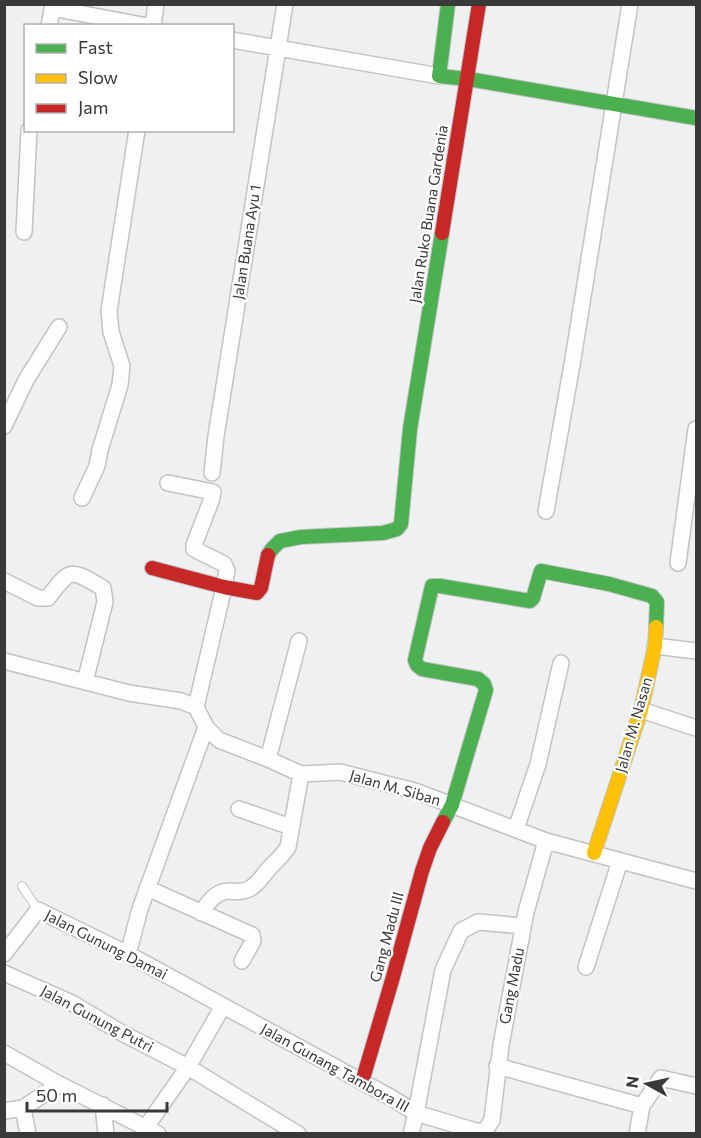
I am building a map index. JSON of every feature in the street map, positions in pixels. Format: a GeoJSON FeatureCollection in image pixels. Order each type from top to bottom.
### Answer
{"type":"FeatureCollection","features":[{"type":"Feature","properties":{"kind":"street"},"geometry":{"type":"LineString","coordinates":[[153,24],[156,4]]}},
{"type":"Feature","properties":{"kind":"street","name":"Jalan Buana Ayu 1"},"geometry":{"type":"LineString","coordinates":[[212,473],[285,4]]}},
{"type":"Feature","properties":{"kind":"street"},"geometry":{"type":"LineString","coordinates":[[438,76],[448,4]]}},
{"type":"Feature","properties":{"kind":"street","name":"Jalan Ruko Buana Gardenia"},"geometry":{"type":"LineString","coordinates":[[224,587],[257,593],[261,588],[267,558],[280,541],[312,536],[383,533],[390,532],[401,524],[410,429],[479,4]]}},
{"type":"Feature","properties":{"kind":"street"},"geometry":{"type":"LineString","coordinates":[[546,511],[630,4]]}},
{"type":"Feature","properties":{"kind":"street"},"geometry":{"type":"LineString","coordinates":[[49,24],[53,6],[138,24]]}},
{"type":"Feature","properties":{"kind":"street"},"geometry":{"type":"LineString","coordinates":[[234,40],[696,118]]}},
{"type":"Feature","properties":{"kind":"street"},"geometry":{"type":"LineString","coordinates":[[24,232],[29,132]]}},
{"type":"Feature","properties":{"kind":"street"},"geometry":{"type":"LineString","coordinates":[[82,498],[97,466],[120,385],[122,366],[111,332],[109,311],[137,132]]}},
{"type":"Feature","properties":{"kind":"street"},"geometry":{"type":"LineString","coordinates":[[4,426],[26,380],[59,327]]}},
{"type":"Feature","properties":{"kind":"street"},"geometry":{"type":"LineString","coordinates":[[678,563],[696,429]]}},
{"type":"Feature","properties":{"kind":"street"},"geometry":{"type":"LineString","coordinates":[[128,954],[147,888],[206,728],[196,707],[226,570],[224,564],[194,549],[213,492],[168,483]]}},
{"type":"Feature","properties":{"kind":"street"},"geometry":{"type":"LineString","coordinates":[[152,568],[224,587]]}},
{"type":"Feature","properties":{"kind":"street","name":"Gang Madu III"},"geometry":{"type":"LineString","coordinates":[[362,1082],[422,871],[430,848],[452,805],[486,690],[484,684],[478,679],[422,669],[417,665],[416,660],[432,586],[530,601],[541,571],[609,584],[652,596]]}},
{"type":"Feature","properties":{"kind":"street"},"geometry":{"type":"LineString","coordinates":[[4,581],[43,599],[48,598],[64,577],[72,574],[80,574],[103,588],[105,602],[85,682]]}},
{"type":"Feature","properties":{"kind":"street","name":"Jalan M. Nasan"},"geometry":{"type":"LineString","coordinates":[[594,853],[641,710],[655,646],[657,602],[652,596]]}},
{"type":"Feature","properties":{"kind":"street"},"geometry":{"type":"LineString","coordinates":[[268,759],[299,641]]}},
{"type":"Feature","properties":{"kind":"street"},"geometry":{"type":"LineString","coordinates":[[655,646],[696,651]]}},
{"type":"Feature","properties":{"kind":"street"},"geometry":{"type":"LineString","coordinates":[[4,661],[129,693],[181,701],[196,707]]}},
{"type":"Feature","properties":{"kind":"street"},"geometry":{"type":"LineString","coordinates":[[516,829],[538,764],[561,663]]}},
{"type":"Feature","properties":{"kind":"street"},"geometry":{"type":"LineString","coordinates":[[641,710],[696,728]]}},
{"type":"Feature","properties":{"kind":"street","name":"Jalan M. Siban"},"geometry":{"type":"LineString","coordinates":[[206,728],[219,740],[301,774],[340,772],[415,791],[546,841],[696,881]]}},
{"type":"Feature","properties":{"kind":"street"},"geometry":{"type":"LineString","coordinates":[[201,913],[220,892],[242,892],[252,888],[285,853],[301,774]]}},
{"type":"Feature","properties":{"kind":"street"},"geometry":{"type":"LineString","coordinates":[[239,809],[291,827]]}},
{"type":"Feature","properties":{"kind":"street","name":"Gang Madu"},"geometry":{"type":"LineString","coordinates":[[484,1132],[492,1120],[497,1066],[523,926],[546,841]]}},
{"type":"Feature","properties":{"kind":"street"},"geometry":{"type":"LineString","coordinates":[[586,967],[620,861]]}},
{"type":"Feature","properties":{"kind":"street"},"geometry":{"type":"LineString","coordinates":[[147,888],[252,935],[253,941],[242,960]]}},
{"type":"Feature","properties":{"kind":"street","name":"Jalan Gunung Damai"},"geometry":{"type":"LineString","coordinates":[[4,954],[38,910],[128,954],[223,1006]]}},
{"type":"Feature","properties":{"kind":"street"},"geometry":{"type":"LineString","coordinates":[[411,1134],[443,970],[462,931],[478,922],[523,926]]}},
{"type":"Feature","properties":{"kind":"street","name":"Jalan Gunung Putri"},"geometry":{"type":"LineString","coordinates":[[4,973],[72,1003],[122,1033],[188,1066],[298,1134]]}},
{"type":"Feature","properties":{"kind":"street"},"geometry":{"type":"LineString","coordinates":[[4,1053],[59,1084],[152,1130],[223,1006]]}},
{"type":"Feature","properties":{"kind":"street","name":"Jalan Gunang Tambora III"},"geometry":{"type":"LineString","coordinates":[[223,1006],[416,1113],[484,1132]]}},
{"type":"Feature","properties":{"kind":"street"},"geometry":{"type":"LineString","coordinates":[[497,1066],[642,1106]]}},
{"type":"Feature","properties":{"kind":"street"},"geometry":{"type":"LineString","coordinates":[[637,1134],[642,1106],[661,1078],[696,1086]]}},
{"type":"Feature","properties":{"kind":"street"},"geometry":{"type":"LineString","coordinates":[[4,1112],[23,1108],[59,1084]]}},
{"type":"Feature","properties":{"kind":"street"},"geometry":{"type":"LineString","coordinates":[[103,1105],[106,1134]]}},
{"type":"Feature","properties":{"kind":"street"},"geometry":{"type":"LineString","coordinates":[[23,1108],[28,1134]]}},
{"type":"Feature","properties":{"kind":"lane"},"geometry":{"type":"LineString","coordinates":[[22,886],[38,910]]}},
{"type":"Feature","properties":{"kind":"traffic: fast"},"geometry":{"type":"LineString","coordinates":[[448,4],[439,76],[696,118]]}},
{"type":"Feature","properties":{"kind":"traffic: fast"},"geometry":{"type":"LineString","coordinates":[[268,555],[280,541],[301,537],[383,533],[397,529],[401,524],[410,429],[442,233]]}},
{"type":"Feature","properties":{"kind":"traffic: fast"},"geometry":{"type":"LineString","coordinates":[[443,822],[452,805],[486,690],[484,684],[478,679],[422,669],[417,665],[415,660],[432,586],[530,601],[541,571],[609,584],[652,596],[657,602],[656,627]]}},
{"type":"Feature","properties":{"kind":"traffic: slow"},"geometry":{"type":"LineString","coordinates":[[594,853],[641,710],[655,646],[656,627]]}},
{"type":"Feature","properties":{"kind":"traffic: jam"},"geometry":{"type":"LineString","coordinates":[[442,233],[479,4]]}},
{"type":"Feature","properties":{"kind":"traffic: jam"},"geometry":{"type":"LineString","coordinates":[[152,568],[224,587],[257,593],[261,588],[268,555]]}},
{"type":"Feature","properties":{"kind":"traffic: jam"},"geometry":{"type":"LineString","coordinates":[[362,1082],[422,871],[443,822]]}}]}
